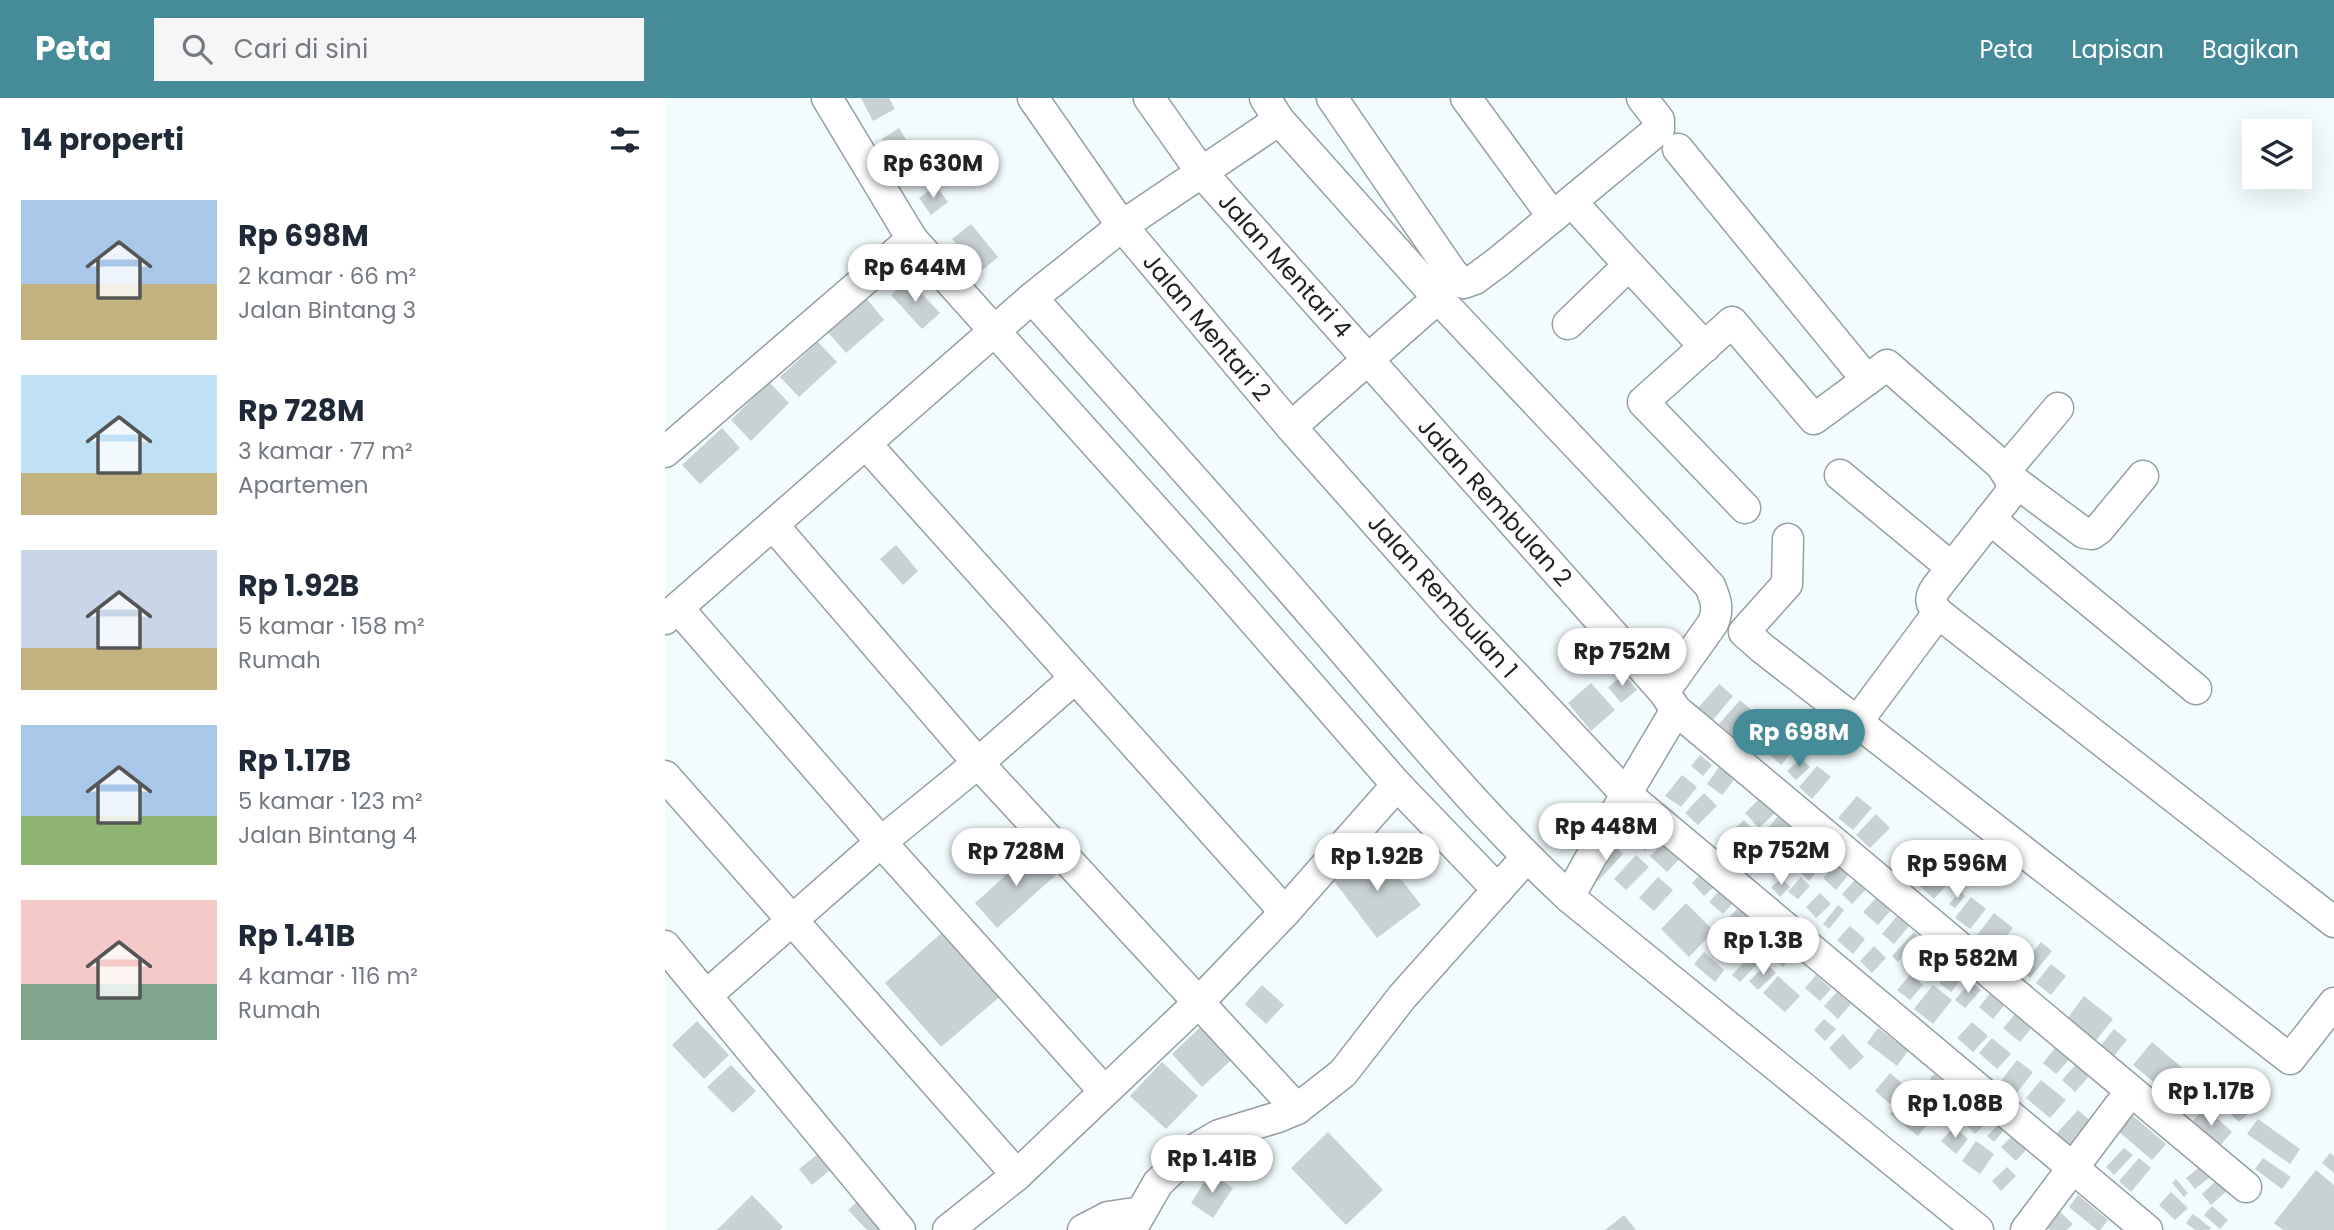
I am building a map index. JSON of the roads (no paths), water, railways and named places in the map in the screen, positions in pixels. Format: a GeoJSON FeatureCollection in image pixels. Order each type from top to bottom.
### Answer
{"type":"FeatureCollection","features":[{"type":"Feature","properties":{"kind":"street"},"geometry":{"type":"LineString","coordinates":[[827,98],[912,239],[1209,569],[1398,785],[1498,890]]}},
{"type":"Feature","properties":{"kind":"street","name":"Jalan Mentari 2"},"geometry":{"type":"LineString","coordinates":[[1033,98],[1122,226],[1291,427]]}},
{"type":"Feature","properties":{"kind":"street","name":"Jalan Mentari 4"},"geometry":{"type":"LineString","coordinates":[[1149,98],[1202,173],[1368,358]]}},
{"type":"Feature","properties":{"kind":"street"},"geometry":{"type":"LineString","coordinates":[[1332,98],[1453,274],[1464,283],[1475,279],[1659,130],[1659,120],[1642,98]]}},
{"type":"Feature","properties":{"kind":"street"},"geometry":{"type":"LineString","coordinates":[[1466,98],[1563,209],[1629,265],[1705,347]]}},
{"type":"Feature","properties":{"kind":"street"},"geometry":{"type":"LineString","coordinates":[[1104,1091],[672,613],[1032,298],[1122,226],[1202,173],[1272,109],[1438,298],[1710,586],[1716,601],[1717,613],[1713,624],[1670,701],[1626,794],[1569,897]]}},
{"type":"Feature","properties":{"kind":"street"},"geometry":{"type":"LineString","coordinates":[[1678,149],[1867,380]]}},
{"type":"Feature","properties":{"kind":"street"},"geometry":{"type":"LineString","coordinates":[[665,453],[912,239]]}},
{"type":"Feature","properties":{"kind":"street"},"geometry":{"type":"LineString","coordinates":[[1568,324],[1629,265]]}},
{"type":"Feature","properties":{"kind":"street"},"geometry":{"type":"LineString","coordinates":[[1032,298],[1230,519],[1526,858],[1569,897],[1977,1230]]}},
{"type":"Feature","properties":{"kind":"street"},"geometry":{"type":"LineString","coordinates":[[1291,427],[1438,298]]}},
{"type":"Feature","properties":{"kind":"street"},"geometry":{"type":"LineString","coordinates":[[1745,508],[1643,402],[1732,323],[1814,419],[1887,365],[1991,456],[2008,475],[2084,533],[2092,534],[2099,529],[2143,476]]}},
{"type":"Feature","properties":{"kind":"street","name":"Jalan Rembulan 2"},"geometry":{"type":"LineString","coordinates":[[1368,358],[1670,701],[2130,1092],[2246,1187]]}},
{"type":"Feature","properties":{"kind":"street"},"geometry":{"type":"LineString","coordinates":[[2008,475],[2058,408]]}},
{"type":"Feature","properties":{"kind":"street","name":"Jalan Rembulan 1"},"geometry":{"type":"LineString","coordinates":[[1291,427],[1455,612],[1626,794],[2147,1230]]}},
{"type":"Feature","properties":{"kind":"street"},"geometry":{"type":"LineString","coordinates":[[866,444],[1285,912]]}},
{"type":"Feature","properties":{"kind":"street"},"geometry":{"type":"LineString","coordinates":[[1840,475],[1951,567]]}},
{"type":"Feature","properties":{"kind":"street"},"geometry":{"type":"LineString","coordinates":[[2008,475],[2012,488],[1931,595],[1932,605],[2334,922]]}},
{"type":"Feature","properties":{"kind":"street"},"geometry":{"type":"LineString","coordinates":[[1990,519],[2196,689]]}},
{"type":"Feature","properties":{"kind":"street"},"geometry":{"type":"LineString","coordinates":[[773,525],[978,763],[1297,1109]]}},
{"type":"Feature","properties":{"kind":"street"},"geometry":{"type":"LineString","coordinates":[[1788,539],[1787,584],[1744,632],[2290,1059],[2334,1003]]}},
{"type":"Feature","properties":{"kind":"street"},"geometry":{"type":"LineString","coordinates":[[1857,722],[1938,612]]}},
{"type":"Feature","properties":{"kind":"street"},"geometry":{"type":"LineString","coordinates":[[707,995],[881,842],[978,763],[1075,678]]}},
{"type":"Feature","properties":{"kind":"street"},"geometry":{"type":"LineString","coordinates":[[665,776],[1017,1175]]}},
{"type":"Feature","properties":{"kind":"street"},"geometry":{"type":"LineString","coordinates":[[948,1230],[1017,1175],[1199,1002],[1285,912],[1398,785]]}},
{"type":"Feature","properties":{"kind":"street"},"geometry":{"type":"LineString","coordinates":[[1083,1230],[1108,1217],[1136,1221],[1158,1183],[1192,1151],[1219,1135],[1297,1109],[1343,1073],[1402,997],[1526,858]]}},
{"type":"Feature","properties":{"kind":"street"},"geometry":{"type":"LineString","coordinates":[[665,946],[899,1230]]}},
{"type":"Feature","properties":{"kind":"street"},"geometry":{"type":"LineString","coordinates":[[2026,1230],[2130,1092]]}}]}
